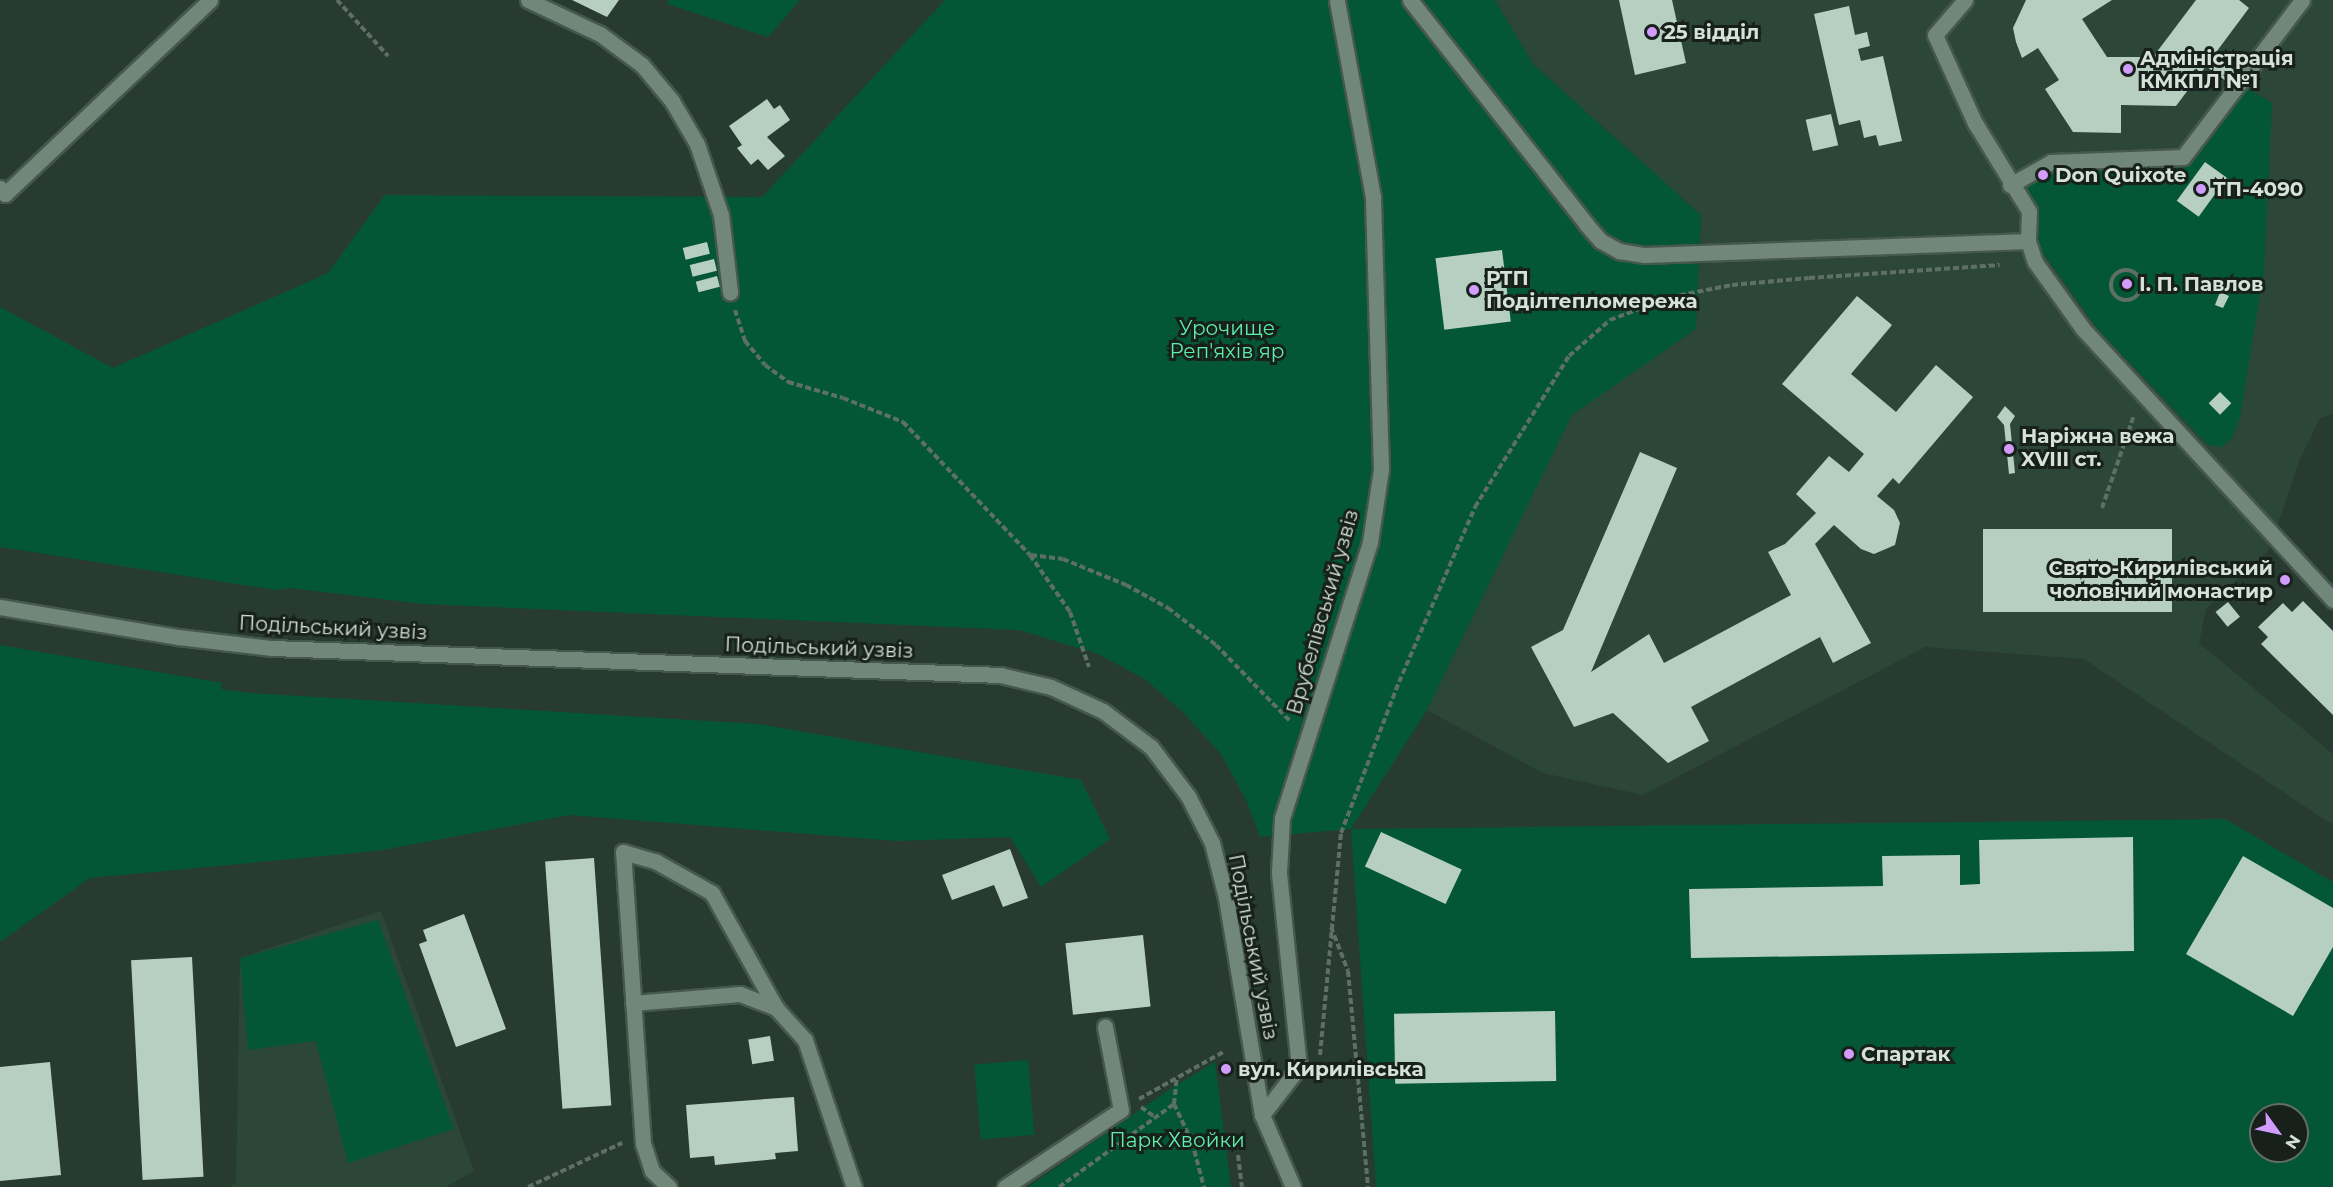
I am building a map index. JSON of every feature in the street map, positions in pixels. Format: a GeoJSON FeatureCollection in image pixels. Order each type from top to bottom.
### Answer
{"type":"FeatureCollection","features":[{"type":"Feature","properties":{"kind":"street"},"geometry":{"type":"LineString","coordinates":[[0,188],[5,194],[210,0]]}},
{"type":"Feature","properties":{"kind":"street"},"geometry":{"type":"LineString","coordinates":[[528,0],[600,34],[642,64],[672,102],[697,144],[721,215],[730,292]]}},
{"type":"Feature","properties":{"kind":"street","name":"Врубелівський узвіз"},"geometry":{"type":"LineString","coordinates":[[1262,1115],[1299,1067],[1279,872],[1282,818],[1370,542],[1381,469],[1373,198],[1337,0]]}},
{"type":"Feature","properties":{"kind":"street"},"geometry":{"type":"LineString","coordinates":[[1410,0],[1586,224],[1601,240],[1619,251],[1645,255],[2028,241]]}},
{"type":"Feature","properties":{"kind":"street"},"geometry":{"type":"LineString","coordinates":[[1965,0],[1935,35],[1975,123],[2010,185],[2029,211],[2028,241],[2035,262],[2083,329],[2333,600]]}},
{"type":"Feature","properties":{"kind":"street"},"geometry":{"type":"LineString","coordinates":[[2010,185],[2050,162],[2182,157],[2302,0]]}},
{"type":"Feature","properties":{"kind":"street","name":"Подільський узвіз"},"geometry":{"type":"LineString","coordinates":[[0,607],[178,637],[272,648],[1000,675],[1051,687],[1103,711],[1151,747],[1188,795],[1203,824],[1212,843],[1226,898],[1262,1115],[1293,1187]]}},
{"type":"Feature","properties":{"kind":"street"},"geometry":{"type":"LineString","coordinates":[[669,1187],[652,1171],[643,1134],[623,852],[655,861],[712,893],[776,1008],[806,1040],[854,1187]]}},
{"type":"Feature","properties":{"kind":"street"},"geometry":{"type":"LineString","coordinates":[[633,1003],[740,994],[776,1008]]}},
{"type":"Feature","properties":{"kind":"street"},"geometry":{"type":"LineString","coordinates":[[1005,1187],[1121,1110],[1105,1027]]}},
{"type":"Feature","properties":{"kind":"path"},"geometry":{"type":"LineString","coordinates":[[337,0],[388,56]]}},
{"type":"Feature","properties":{"kind":"path"},"geometry":{"type":"LineString","coordinates":[[1320,1059],[1341,833],[1399,682],[1475,507],[1569,356],[1610,320],[1671,297],[1732,285],[2035,262]]}},
{"type":"Feature","properties":{"kind":"path"},"geometry":{"type":"LineString","coordinates":[[2130,270],[2139,277],[2141,288],[2135,297],[2124,300],[2114,294],[2111,282],[2118,272],[2130,270]]}},
{"type":"Feature","properties":{"kind":"path"},"geometry":{"type":"LineString","coordinates":[[730,292],[746,341],[765,365],[788,382],[843,398],[903,422],[1030,555],[1070,612],[1089,667]]}},
{"type":"Feature","properties":{"kind":"path"},"geometry":{"type":"LineString","coordinates":[[2102,508],[2141,393]]}},
{"type":"Feature","properties":{"kind":"path"},"geometry":{"type":"LineString","coordinates":[[1030,555],[1063,559],[1126,585],[1168,608],[1216,645],[1307,740]]}},
{"type":"Feature","properties":{"kind":"path"},"geometry":{"type":"LineString","coordinates":[[1331,927],[1348,971],[1368,1187]]}},
{"type":"Feature","properties":{"kind":"path"},"geometry":{"type":"LineString","coordinates":[[1155,1117],[1134,1102],[1223,1052]]}},
{"type":"Feature","properties":{"kind":"path"},"geometry":{"type":"LineString","coordinates":[[1177,1076],[1174,1104],[1192,1142],[1204,1187]]}},
{"type":"Feature","properties":{"kind":"path"},"geometry":{"type":"LineString","coordinates":[[1059,1187],[1174,1104]]}},
{"type":"Feature","properties":{"kind":"path"},"geometry":{"type":"LineString","coordinates":[[528,1187],[643,1134]]}},
{"type":"Feature","properties":{"kind":"path"},"geometry":{"type":"LineString","coordinates":[[1238,1155],[1242,1187]]}},
{"type":"Feature","properties":{"kind":"shaded area"},"geometry":{"type":"Polygon","coordinates":[[[1495,0],[2333,0],[2333,414],[2320,418],[2299,461],[2269,550],[2206,609],[2199,643],[2333,754],[2333,825],[2084,659],[1925,647],[1643,795],[1543,773],[1427,710],[1572,414],[1696,328],[1701,215],[1533,64],[1495,0]]]}},
{"type":"Feature","properties":{"kind":"shaded area"},"geometry":{"type":"Polygon","coordinates":[[[381,911],[474,1171],[445,1187],[231,1187],[236,1182],[240,958],[381,911]]]}},
{"type":"Feature","properties":{"kind":"green space"},"geometry":{"type":"Polygon","coordinates":[[[669,0],[800,0],[768,37],[667,4],[669,0]]]}},
{"type":"Feature","properties":{"kind":"green space","name":"Урочище Реп'яхів яр"},"geometry":{"type":"Polygon","coordinates":[[[945,0],[1495,0],[1533,64],[1701,215],[1696,329],[1572,415],[1427,710],[1351,829],[1260,837],[1247,802],[1221,754],[1182,711],[1143,678],[1098,654],[1019,630],[423,604],[290,588],[276,590],[0,547],[0,307],[113,368],[328,273],[385,195],[762,197],[945,0]]]}},
{"type":"Feature","properties":{"kind":"green space"},"geometry":{"type":"Polygon","coordinates":[[[2247,88],[2272,103],[2264,270],[2240,417],[2232,438],[2222,447],[2208,445],[2099,331],[2036,243],[2040,216],[2024,189],[2053,174],[2193,162],[2247,88]]]}},
{"type":"Feature","properties":{"kind":"green space"},"geometry":{"type":"Polygon","coordinates":[[[0,645],[222,683],[221,689],[250,693],[758,724],[1081,780],[1110,839],[1041,887],[1010,837],[896,841],[570,815],[377,851],[90,878],[0,942],[0,645]]]}},
{"type":"Feature","properties":{"kind":"green space","name":"Спартак"},"geometry":{"type":"Polygon","coordinates":[[[2225,819],[2333,882],[2333,1187],[1376,1187],[1351,829],[2225,819]]]}},
{"type":"Feature","properties":{"kind":"green space"},"geometry":{"type":"Polygon","coordinates":[[[378,920],[454,1129],[348,1163],[316,1041],[248,1050],[240,958],[378,920]]]}},
{"type":"Feature","properties":{"kind":"green space"},"geometry":{"type":"Polygon","coordinates":[[[1028,1060],[1035,1135],[981,1139],[974,1065],[1028,1060]]]}},
{"type":"Feature","properties":{"kind":"green space","name":"Парк Хвойки"},"geometry":{"type":"Polygon","coordinates":[[[1215,1062],[1231,1187],[1028,1187],[1173,1087],[1215,1062]]]}},
{"type":"Feature","properties":{"kind":"building"},"geometry":{"type":"Polygon","coordinates":[[[572,0],[619,0],[607,17],[572,0]]]}},
{"type":"Feature","properties":{"kind":"building","name":"25 відділ"},"geometry":{"type":"Polygon","coordinates":[[[1619,0],[1672,0],[1686,63],[1635,75],[1619,0]]]}},
{"type":"Feature","properties":{"kind":"building","name":"Адміністрація КМКПЛ №1"},"geometry":{"type":"Polygon","coordinates":[[[2026,0],[2112,0],[2082,19],[2107,57],[2153,57],[2196,0],[2239,0],[2249,8],[2214,55],[2235,71],[2227,82],[2206,66],[2176,106],[2121,105],[2121,133],[2073,132],[2045,89],[2059,80],[2038,48],[2022,58],[2016,42],[2013,28],[2026,0]]]}},
{"type":"Feature","properties":{"kind":"building"},"geometry":{"type":"Polygon","coordinates":[[[1849,6],[1855,35],[1867,32],[1870,46],[1858,49],[1861,61],[1883,56],[1902,141],[1879,146],[1876,135],[1864,138],[1860,120],[1839,125],[1814,14],[1849,6]]]}},
{"type":"Feature","properties":{"kind":"building"},"geometry":{"type":"Polygon","coordinates":[[[767,99],[774,109],[780,105],[790,120],[767,137],[785,156],[768,170],[758,159],[751,165],[737,148],[742,145],[729,126],[767,99]]]}},
{"type":"Feature","properties":{"kind":"building"},"geometry":{"type":"Polygon","coordinates":[[[1831,114],[1838,145],[1813,151],[1806,120],[1831,114]]]}},
{"type":"Feature","properties":{"kind":"building","name":"ТП-4090"},"geometry":{"type":"Polygon","coordinates":[[[2205,162],[2227,178],[2199,217],[2177,201],[2205,162]]]}},
{"type":"Feature","properties":{"kind":"building"},"geometry":{"type":"Polygon","coordinates":[[[707,242],[710,254],[686,260],[683,248],[707,242]]]}},
{"type":"Feature","properties":{"kind":"building","name":"РТП Поділтепломережа"},"geometry":{"type":"Polygon","coordinates":[[[1502,250],[1511,321],[1444,330],[1435,258],[1502,250]]]}},
{"type":"Feature","properties":{"kind":"building"},"geometry":{"type":"Polygon","coordinates":[[[714,259],[717,271],[693,277],[690,265],[714,259]]]}},
{"type":"Feature","properties":{"kind":"building"},"geometry":{"type":"Polygon","coordinates":[[[717,276],[720,287],[699,292],[696,282],[717,276]]]}},
{"type":"Feature","properties":{"kind":"building"},"geometry":{"type":"Polygon","coordinates":[[[2220,292],[2229,296],[2223,308],[2215,305],[2220,292]]]}},
{"type":"Feature","properties":{"kind":"building"},"geometry":{"type":"Polygon","coordinates":[[[1857,296],[1892,325],[1851,374],[1896,412],[1936,365],[1973,397],[1899,484],[1893,478],[1877,496],[1894,510],[1900,523],[1895,545],[1874,554],[1861,549],[1834,525],[1815,544],[1871,643],[1833,663],[1820,637],[1691,707],[1709,741],[1668,763],[1613,713],[1574,727],[1531,647],[1563,630],[1640,452],[1677,468],[1591,672],[1649,634],[1664,663],[1791,595],[1768,552],[1785,544],[1816,513],[1796,494],[1829,456],[1849,472],[1864,454],[1782,384],[1857,296]]]}},
{"type":"Feature","properties":{"kind":"building"},"geometry":{"type":"Polygon","coordinates":[[[2220,392],[2231,403],[2220,415],[2209,403],[2220,392]]]}},
{"type":"Feature","properties":{"kind":"building","name":"Наріжна вежа XVIII ст."},"geometry":{"type":"Polygon","coordinates":[[[2005,406],[2015,416],[2010,424],[2015,473],[2009,474],[2004,425],[1997,417],[2005,406]]]}},
{"type":"Feature","properties":{"kind":"building"},"geometry":{"type":"Polygon","coordinates":[[[1983,529],[2172,529],[2172,612],[1983,612],[1983,529]]]}},
{"type":"Feature","properties":{"kind":"building"},"geometry":{"type":"Polygon","coordinates":[[[2303,601],[2333,631],[2333,715],[2261,644],[2268,637],[2258,627],[2283,603],[2292,612],[2303,601]]]}},
{"type":"Feature","properties":{"kind":"building"},"geometry":{"type":"Polygon","coordinates":[[[2228,602],[2240,617],[2228,627],[2216,612],[2228,602]]]}},
{"type":"Feature","properties":{"kind":"building"},"geometry":{"type":"Polygon","coordinates":[[[1381,832],[1462,870],[1446,904],[1365,866],[1381,832]]]}},
{"type":"Feature","properties":{"kind":"building"},"geometry":{"type":"Polygon","coordinates":[[[2133,837],[2134,951],[1691,958],[1689,889],[1883,886],[1882,856],[1960,855],[1960,885],[1980,884],[1979,840],[2133,837]]]}},
{"type":"Feature","properties":{"kind":"building"},"geometry":{"type":"Polygon","coordinates":[[[1010,849],[1028,898],[1003,907],[994,885],[952,900],[942,875],[1010,849]]]}},
{"type":"Feature","properties":{"kind":"building"},"geometry":{"type":"Polygon","coordinates":[[[2243,856],[2333,908],[2333,947],[2293,1016],[2186,954],[2243,856]]]}},
{"type":"Feature","properties":{"kind":"building"},"geometry":{"type":"Polygon","coordinates":[[[594,858],[611,1105],[562,1109],[545,861],[594,858]]]}},
{"type":"Feature","properties":{"kind":"building"},"geometry":{"type":"Polygon","coordinates":[[[464,914],[506,1029],[456,1047],[419,944],[427,941],[423,930],[464,914]]]}},
{"type":"Feature","properties":{"kind":"building"},"geometry":{"type":"Polygon","coordinates":[[[1143,935],[1151,1007],[1073,1015],[1065,943],[1143,935]]]}},
{"type":"Feature","properties":{"kind":"building"},"geometry":{"type":"Polygon","coordinates":[[[192,957],[204,1177],[143,1180],[131,960],[192,957]]]}},
{"type":"Feature","properties":{"kind":"building"},"geometry":{"type":"Polygon","coordinates":[[[1555,1011],[1556,1081],[1395,1084],[1394,1014],[1555,1011]]]}},
{"type":"Feature","properties":{"kind":"building"},"geometry":{"type":"Polygon","coordinates":[[[770,1036],[774,1061],[752,1064],[748,1039],[770,1036]]]}},
{"type":"Feature","properties":{"kind":"building"},"geometry":{"type":"Polygon","coordinates":[[[50,1062],[61,1175],[0,1181],[0,1067],[50,1062]]]}},
{"type":"Feature","properties":{"kind":"building"},"geometry":{"type":"Polygon","coordinates":[[[794,1097],[798,1151],[775,1153],[776,1159],[715,1165],[714,1156],[690,1158],[686,1105],[794,1097]]]}},
{"type":"Feature","properties":{"kind":"place","name":"25 відділ"},"geometry":{"type":"Point","coordinates":[1652,32]}},
{"type":"Feature","properties":{"kind":"place","name":"Адміністрація КМКПЛ №1"},"geometry":{"type":"Point","coordinates":[2128,69]}},
{"type":"Feature","properties":{"kind":"place","name":"Don Quixote"},"geometry":{"type":"Point","coordinates":[2043,175]}},
{"type":"Feature","properties":{"kind":"place","name":"ТП-4090"},"geometry":{"type":"Point","coordinates":[2201,189]}},
{"type":"Feature","properties":{"kind":"place","name":"І. П. Павлов"},"geometry":{"type":"Point","coordinates":[2127,284]}},
{"type":"Feature","properties":{"kind":"place","name":"РТП Поділтепломережа"},"geometry":{"type":"Point","coordinates":[1474,290]}},
{"type":"Feature","properties":{"kind":"place","name":"Наріжна вежа XVIII ст."},"geometry":{"type":"Point","coordinates":[2009,449]}},
{"type":"Feature","properties":{"kind":"place","name":"Свято-Кирилівський чоловічий монастир"},"geometry":{"type":"Point","coordinates":[2285,580]}},
{"type":"Feature","properties":{"kind":"place","name":"Спартак"},"geometry":{"type":"Point","coordinates":[1849,1054]}},
{"type":"Feature","properties":{"kind":"place","name":"вул. Кирилівська"},"geometry":{"type":"Point","coordinates":[1226,1069]}}]}
